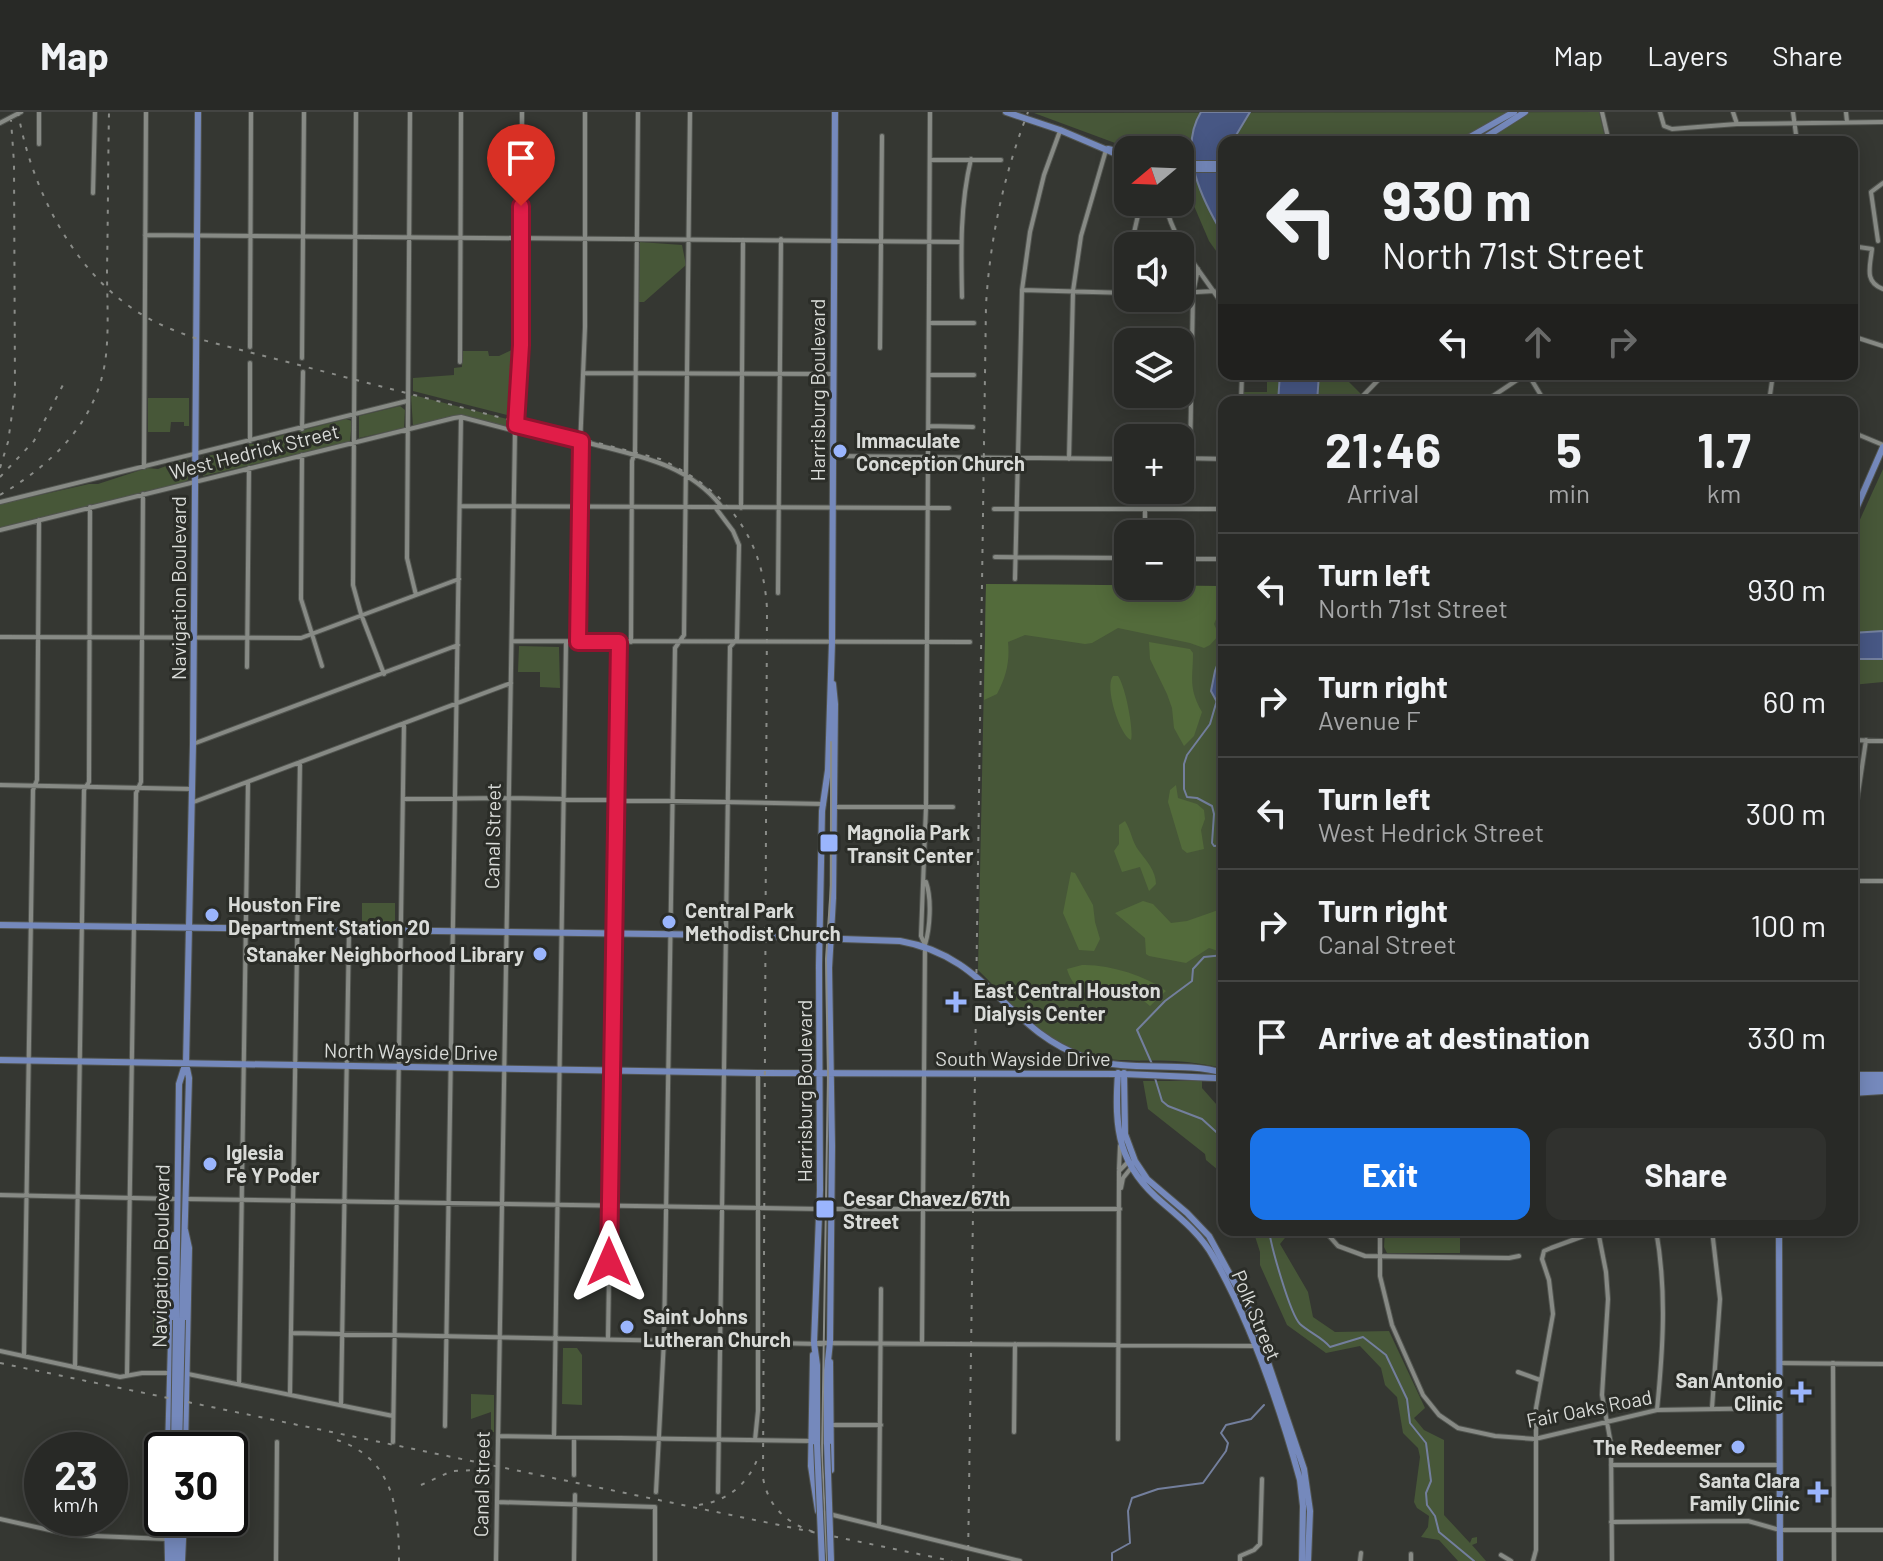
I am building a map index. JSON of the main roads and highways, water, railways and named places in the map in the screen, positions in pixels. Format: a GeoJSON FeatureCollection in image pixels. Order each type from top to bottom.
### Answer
{"type":"FeatureCollection","features":[{"type":"Feature","properties":{"kind":"main road","name":"Navigation Boulevard"},"geometry":{"type":"LineString","coordinates":[[177,1432],[189,1078],[186,1064],[193,744],[198,112]]}},
{"type":"Feature","properties":{"kind":"main road","name":"Harrisburg Boulevard"},"geometry":{"type":"LineString","coordinates":[[822,1561],[814,1442],[817,1365],[814,1343],[820,1209],[820,938],[832,642],[835,112]]}},
{"type":"Feature","properties":{"kind":"main road"},"geometry":{"type":"LineString","coordinates":[[1006,112],[1114,152]]}},
{"type":"Feature","properties":{"kind":"main road"},"geometry":{"type":"LineString","coordinates":[[1473,136],[1519,113]]}},
{"type":"Feature","properties":{"kind":"main road"},"geometry":{"type":"LineString","coordinates":[[1486,136],[1519,113]]}},
{"type":"Feature","properties":{"kind":"main road"},"geometry":{"type":"LineString","coordinates":[[1194,167],[1218,166]]}},
{"type":"Feature","properties":{"kind":"main road"},"geometry":{"type":"LineString","coordinates":[[1858,504],[1883,446]]}},
{"type":"Feature","properties":{"kind":"main road","name":"Harrisburg Boulevard"},"geometry":{"type":"LineString","coordinates":[[831,668],[835,704],[830,939],[830,1342],[827,1370],[831,1561]]}},
{"type":"Feature","properties":{"kind":"main road"},"geometry":{"type":"LineString","coordinates":[[0,925],[830,939]]}},
{"type":"Feature","properties":{"kind":"main road","name":"South Wayside Drive"},"geometry":{"type":"LineString","coordinates":[[830,939],[900,941],[925,945],[963,965],[986,982],[1041,1036],[1085,1058],[1121,1065],[1186,1065],[1218,1073]]}},
{"type":"Feature","properties":{"kind":"main road","name":"North Wayside Drive"},"geometry":{"type":"LineString","coordinates":[[0,1060],[821,1073]]}},
{"type":"Feature","properties":{"kind":"main road","name":"Navigation Boulevard"},"geometry":{"type":"LineString","coordinates":[[179,1320],[176,1219],[179,1084],[186,1064]]}},
{"type":"Feature","properties":{"kind":"main road","name":"Polk Street"},"geometry":{"type":"LineString","coordinates":[[1121,1065],[1125,1134],[1131,1164]]}},
{"type":"Feature","properties":{"kind":"main road","name":"South Wayside Drive"},"geometry":{"type":"LineString","coordinates":[[821,1073],[1218,1077]]}},
{"type":"Feature","properties":{"kind":"main road","name":"Polk Street"},"geometry":{"type":"LineString","coordinates":[[1121,1074],[1116,1116],[1120,1143],[1131,1164],[1188,1220],[1209,1236],[1248,1307],[1297,1457],[1308,1561]]}},
{"type":"Feature","properties":{"kind":"main road"},"geometry":{"type":"LineString","coordinates":[[1858,1079],[1883,1083]]}},
{"type":"Feature","properties":{"kind":"main road"},"geometry":{"type":"LineString","coordinates":[[1858,1086],[1883,1083]]}},
{"type":"Feature","properties":{"kind":"main road"},"geometry":{"type":"LineString","coordinates":[[1858,1091],[1883,1083]]}},
{"type":"Feature","properties":{"kind":"main road"},"geometry":{"type":"LineString","coordinates":[[175,1432],[169,1373],[172,1249],[176,1219]]}},
{"type":"Feature","properties":{"kind":"main road"},"geometry":{"type":"LineString","coordinates":[[179,1432],[187,1374],[189,1241],[184,1227]]}},
{"type":"Feature","properties":{"kind":"main road"},"geometry":{"type":"LineString","coordinates":[[1779,1236],[1780,1561]]}},
{"type":"Feature","properties":{"kind":"main road"},"geometry":{"type":"LineString","coordinates":[[829,1359],[830,1494],[826,1544],[831,1561]]}},
{"type":"Feature","properties":{"kind":"main road"},"geometry":{"type":"LineString","coordinates":[[814,1442],[813,1485],[822,1534],[822,1561]]}},
{"type":"Feature","properties":{"kind":"main road","name":"Polk Street"},"geometry":{"type":"LineString","coordinates":[[1302,1561],[1306,1535]]}},
{"type":"Feature","properties":{"kind":"main road"},"geometry":{"type":"LineString","coordinates":[[168,1536],[170,1561]]}},
{"type":"Feature","properties":{"kind":"main road"},"geometry":{"type":"LineString","coordinates":[[170,1561],[173,1536]]}},
{"type":"Feature","properties":{"kind":"main road"},"geometry":{"type":"LineString","coordinates":[[178,1536],[180,1561]]}},
{"type":"Feature","properties":{"kind":"water"},"geometry":{"type":"Polygon","coordinates":[[[1201,112],[1250,112],[1236,136],[1218,136],[1218,226],[1196,176],[1193,136],[1201,112]]]}},
{"type":"Feature","properties":{"kind":"water"},"geometry":{"type":"Polygon","coordinates":[[[1280,380],[1319,380],[1317,396],[1278,396],[1280,380]]]}},
{"type":"Feature","properties":{"kind":"water"},"geometry":{"type":"Polygon","coordinates":[[[1883,631],[1883,659],[1858,659],[1858,633],[1883,631]]]}},
{"type":"Feature","properties":{"kind":"water"},"geometry":{"type":"Polygon","coordinates":[[[1218,663],[1218,704],[1211,691],[1218,663]]]}},
{"type":"Feature","properties":{"kind":"waterway"},"geometry":{"type":"LineString","coordinates":[[1217,700],[1210,724],[1187,755],[1184,789],[1187,797],[1197,798],[1212,806],[1212,843],[1218,846]]}},
{"type":"Feature","properties":{"kind":"waterway"},"geometry":{"type":"LineString","coordinates":[[1152,1064],[1137,1030],[1165,1001],[1192,981],[1193,969],[1204,957],[1218,956]]}},
{"type":"Feature","properties":{"kind":"waterway"},"geometry":{"type":"LineString","coordinates":[[1155,1078],[1162,1101],[1202,1119],[1218,1134]]}},
{"type":"Feature","properties":{"kind":"waterway"},"geometry":{"type":"LineString","coordinates":[[1270,1236],[1286,1294],[1300,1324],[1330,1347],[1363,1337],[1386,1355],[1407,1399],[1410,1423],[1426,1443],[1431,1481],[1426,1493],[1427,1505],[1435,1516],[1439,1532],[1474,1561]]}},
{"type":"Feature","properties":{"kind":"waterway"},"geometry":{"type":"LineString","coordinates":[[1112,1561],[1112,1553],[1130,1543],[1128,1511],[1132,1498],[1158,1489],[1203,1483],[1226,1451],[1228,1443],[1221,1433],[1226,1425],[1251,1419],[1264,1405]]}},
{"type":"Feature","properties":{"kind":"tram line"},"geometry":{"type":"LineString","coordinates":[[827,1561],[822,1456],[831,742]]}},
{"type":"Feature","properties":{"kind":"railway"},"geometry":{"type":"LineString","coordinates":[[18,112],[43,194],[71,245],[107,289],[145,316],[195,338],[660,459],[704,485],[721,500],[749,537],[758,559],[767,609],[763,1478],[770,1498],[781,1514],[817,1533]]}},
{"type":"Feature","properties":{"kind":"railway"},"geometry":{"type":"LineString","coordinates":[[0,495],[38,469],[70,438],[94,400],[102,378],[107,334],[109,112]]}},
{"type":"Feature","properties":{"kind":"railway"},"geometry":{"type":"LineString","coordinates":[[968,1561],[986,305],[1000,207],[1028,112]]}},
{"type":"Feature","properties":{"kind":"railway"},"geometry":{"type":"LineString","coordinates":[[0,468],[8,442],[15,393],[11,120]]}},
{"type":"Feature","properties":{"kind":"railway"},"geometry":{"type":"LineString","coordinates":[[0,477],[34,441],[66,379]]}},
{"type":"Feature","properties":{"kind":"railway"},"geometry":{"type":"LineString","coordinates":[[0,1363],[952,1561]]}},
{"type":"Feature","properties":{"kind":"railway"},"geometry":{"type":"LineString","coordinates":[[337,1440],[356,1449],[382,1473],[394,1505],[399,1561]]}},
{"type":"Feature","properties":{"kind":"railway"},"geometry":{"type":"LineString","coordinates":[[699,1505],[710,1503],[736,1489],[750,1474],[759,1454]]}},
{"type":"Feature","properties":{"kind":"railway"},"geometry":{"type":"LineString","coordinates":[[421,1485],[452,1471],[479,1470]]}},
{"type":"Feature","properties":{"kind":"place","name":"Immaculate Conception Church"},"geometry":{"type":"Point","coordinates":[840,451]}},
{"type":"Feature","properties":{"kind":"place","name":"Magnolia Park Transit Center"},"geometry":{"type":"Point","coordinates":[829,843]}},
{"type":"Feature","properties":{"kind":"place","name":"Houston Fire Department Station 20"},"geometry":{"type":"Point","coordinates":[212,915]}},
{"type":"Feature","properties":{"kind":"place","name":"Central Park Methodist Church"},"geometry":{"type":"Point","coordinates":[669,922]}},
{"type":"Feature","properties":{"kind":"place","name":"Stanaker Neighborhood Library"},"geometry":{"type":"Point","coordinates":[540,954]}},
{"type":"Feature","properties":{"kind":"place","name":"East Central Houston Dialysis Center"},"geometry":{"type":"Point","coordinates":[956,1002]}},
{"type":"Feature","properties":{"kind":"place","name":"Iglesia Fe Y Poder"},"geometry":{"type":"Point","coordinates":[210,1164]}},
{"type":"Feature","properties":{"kind":"place","name":"Cesar Chavez/67th Street"},"geometry":{"type":"Point","coordinates":[825,1209]}},
{"type":"Feature","properties":{"kind":"place","name":"Saint Johns Lutheran Church"},"geometry":{"type":"Point","coordinates":[627,1327]}},
{"type":"Feature","properties":{"kind":"place","name":"San Antonio Clinic"},"geometry":{"type":"Point","coordinates":[1801,1392]}},
{"type":"Feature","properties":{"kind":"place","name":"The Redeemer"},"geometry":{"type":"Point","coordinates":[1738,1447]}},
{"type":"Feature","properties":{"kind":"place","name":"Santa Clara Family Clinic"},"geometry":{"type":"Point","coordinates":[1818,1492]}}]}
